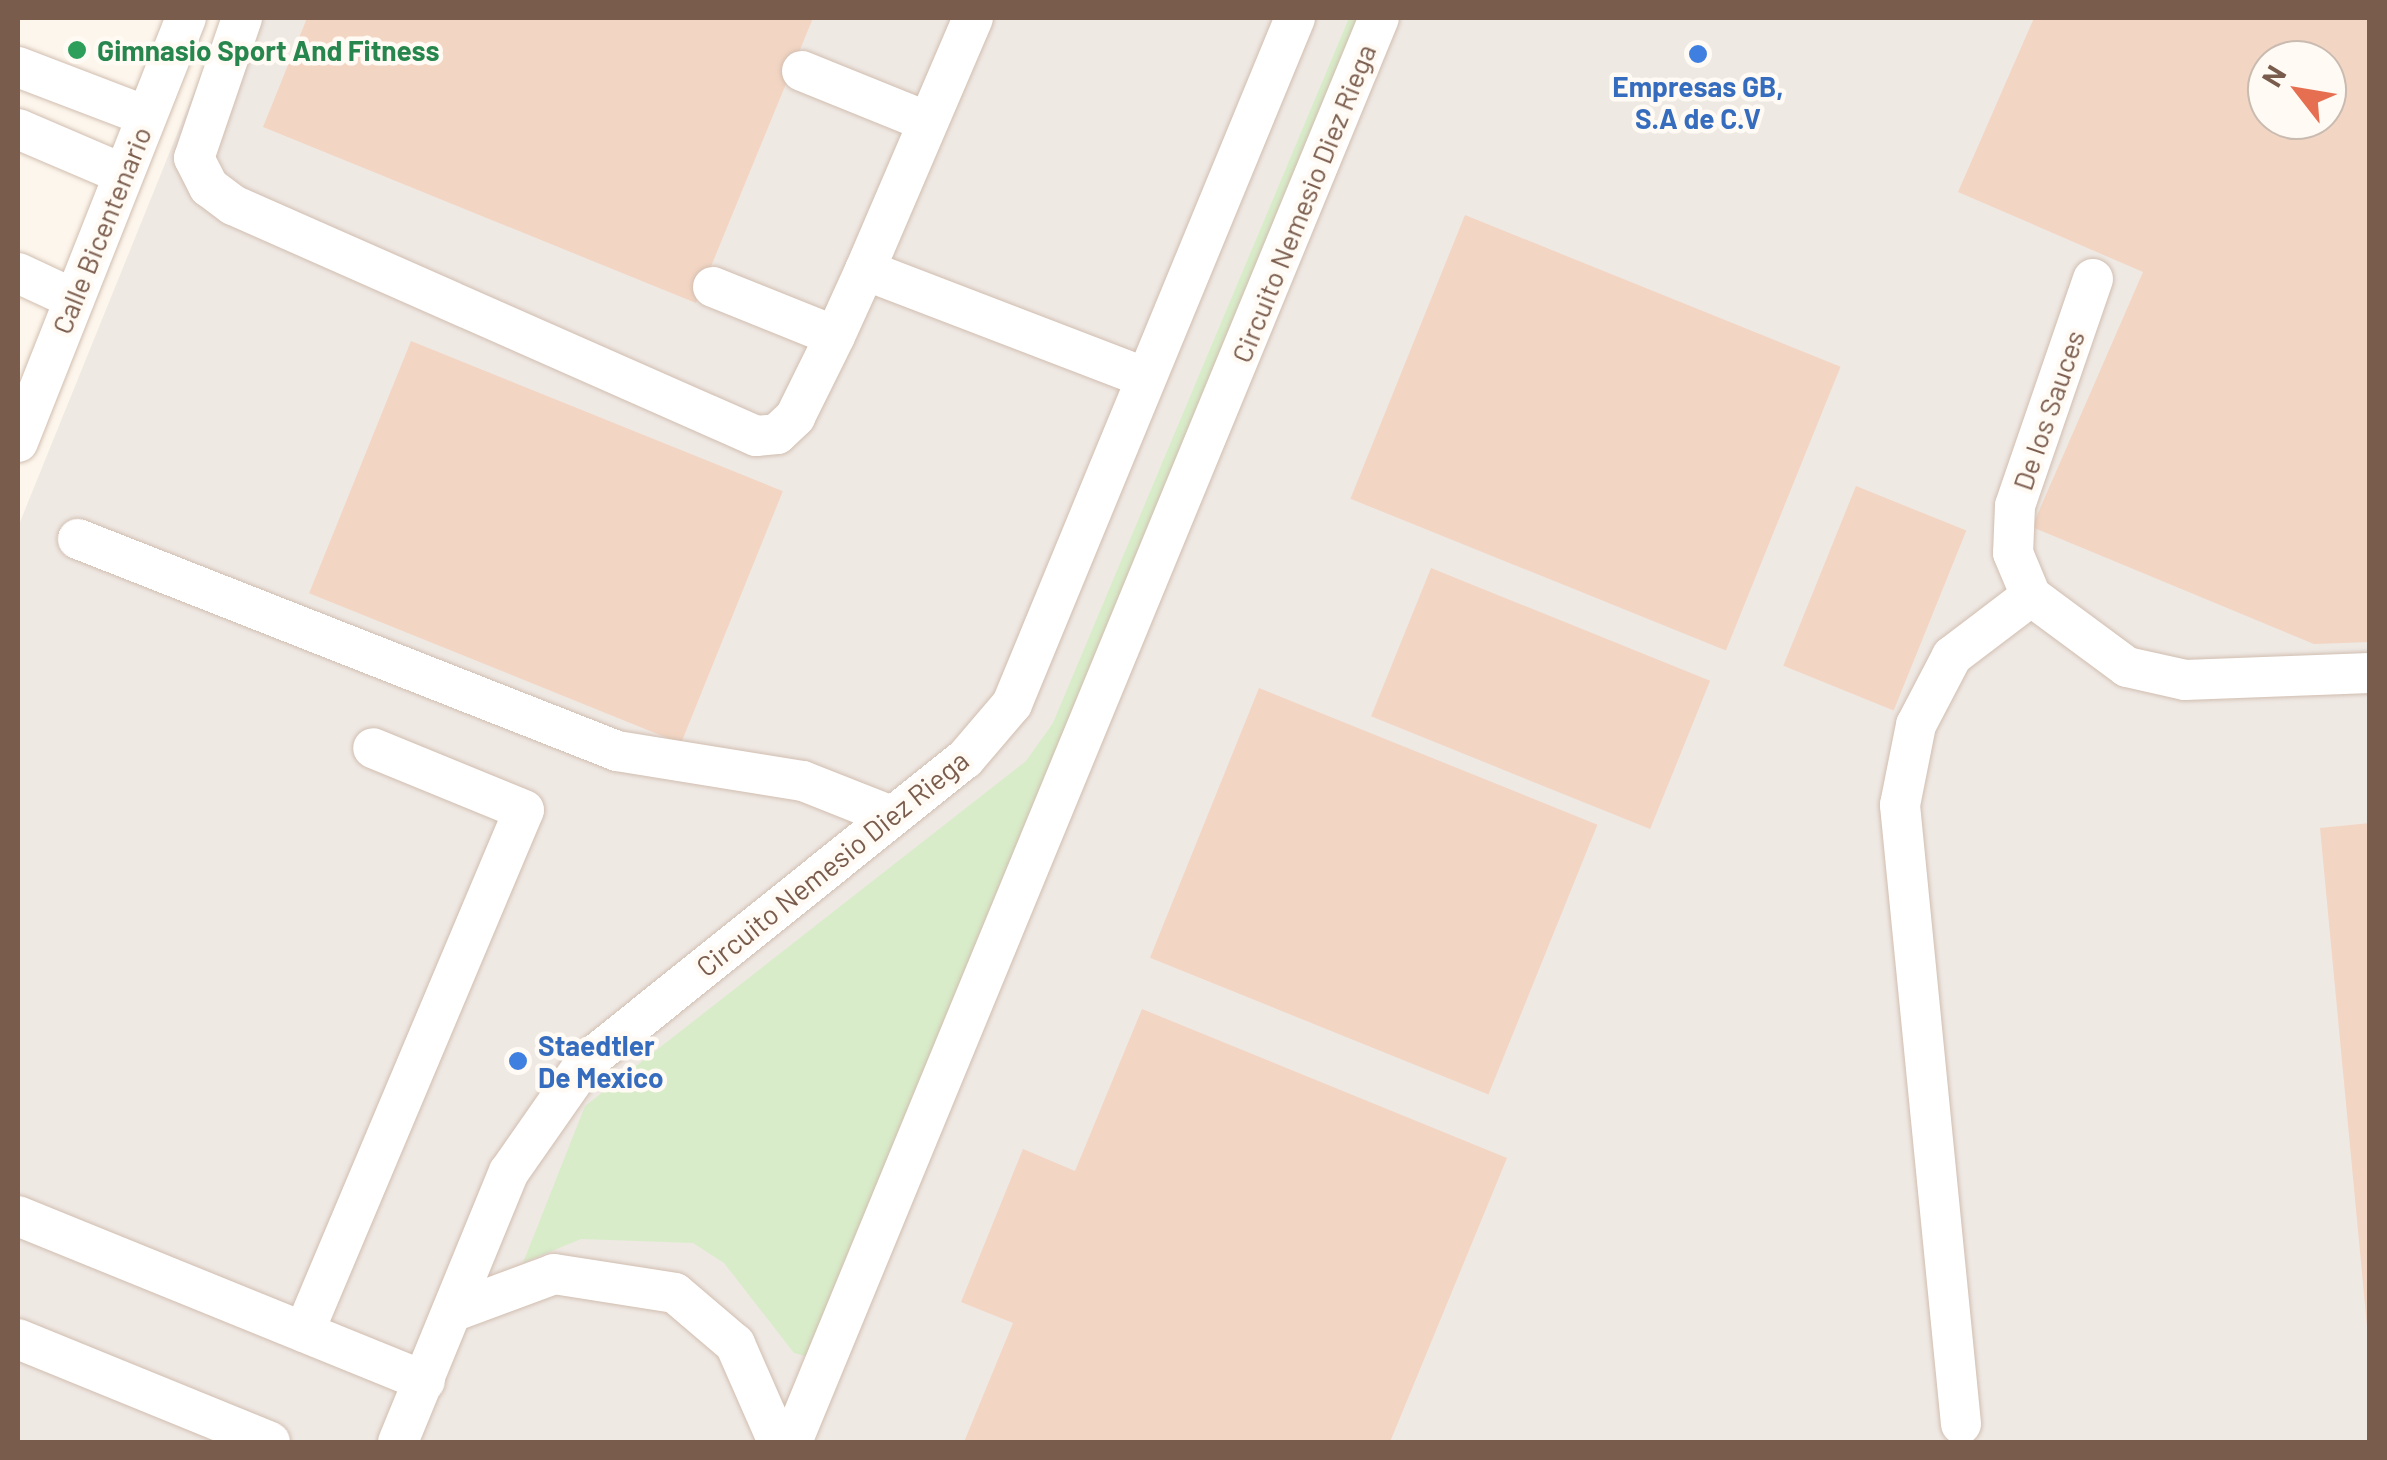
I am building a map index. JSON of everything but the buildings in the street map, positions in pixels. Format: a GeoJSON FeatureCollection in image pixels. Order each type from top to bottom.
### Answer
{"type":"FeatureCollection","features":[{"type":"Feature","properties":{"kind":"street","name":"Calle Bicentenario"},"geometry":{"type":"LineString","coordinates":[[18,442],[186,18]]}},
{"type":"Feature","properties":{"kind":"street"},"geometry":{"type":"LineString","coordinates":[[242,18],[194,158],[233,206],[756,436],[777,434],[795,417],[865,270],[972,18]]}},
{"type":"Feature","properties":{"kind":"street","name":"Circuito Nemesio Diez Riega"},"geometry":{"type":"LineString","coordinates":[[398,1442],[460,1309],[509,1172],[585,1062],[965,758],[1012,704],[1144,377],[1296,18]]}},
{"type":"Feature","properties":{"kind":"street","name":"Circuito Nemesio Diez Riega"},"geometry":{"type":"LineString","coordinates":[[792,1442],[1380,18]]}},
{"type":"Feature","properties":{"kind":"street"},"geometry":{"type":"LineString","coordinates":[[18,67],[146,116]]}},
{"type":"Feature","properties":{"kind":"street"},"geometry":{"type":"LineString","coordinates":[[802,72],[926,122]]}},
{"type":"Feature","properties":{"kind":"street"},"geometry":{"type":"LineString","coordinates":[[18,130],[124,174]]}},
{"type":"Feature","properties":{"kind":"street"},"geometry":{"type":"LineString","coordinates":[[865,270],[1144,377]]}},
{"type":"Feature","properties":{"kind":"street"},"geometry":{"type":"LineString","coordinates":[[18,273],[74,299]]}},
{"type":"Feature","properties":{"kind":"street","name":"De los Sauces"},"geometry":{"type":"LineString","coordinates":[[2031,596],[2013,552],[2015,506],[2093,278]]}},
{"type":"Feature","properties":{"kind":"street"},"geometry":{"type":"LineString","coordinates":[[713,288],[835,336]]}},
{"type":"Feature","properties":{"kind":"street"},"geometry":{"type":"LineString","coordinates":[[78,540],[617,752],[803,780],[890,815]]}},
{"type":"Feature","properties":{"kind":"street"},"geometry":{"type":"LineString","coordinates":[[1961,1424],[1900,805],[1916,725],[1952,656],[2031,596],[2126,667],[2185,680],[2370,673]]}},
{"type":"Feature","properties":{"kind":"street"},"geometry":{"type":"LineString","coordinates":[[304,1332],[524,810],[373,748]]}},
{"type":"Feature","properties":{"kind":"street"},"geometry":{"type":"LineString","coordinates":[[18,1216],[425,1381]]}},
{"type":"Feature","properties":{"kind":"street"},"geometry":{"type":"LineString","coordinates":[[460,1309],[554,1274],[676,1293],[735,1344],[778,1442]]}},
{"type":"Feature","properties":{"kind":"street"},"geometry":{"type":"LineString","coordinates":[[18,1339],[267,1442]]}},
{"type":"Feature","properties":{"kind":"shaded area"},"geometry":{"type":"Polygon","coordinates":[[[224,18],[2369,18],[2369,1442],[18,1442],[18,527],[224,18]]]}},
{"type":"Feature","properties":{"kind":"green space"},"geometry":{"type":"Polygon","coordinates":[[[1349,18],[1380,18],[812,1358],[794,1353],[724,1263],[693,1243],[581,1239],[523,1263],[585,1106],[1026,761],[1053,723],[1349,18]]]}},
{"type":"Feature","properties":{"kind":"place","name":"Gimnasio Sport And Fitness"},"geometry":{"type":"Point","coordinates":[77,50]}},
{"type":"Feature","properties":{"kind":"place","name":"Empresas GB, S.A de C.V"},"geometry":{"type":"Point","coordinates":[1698,54]}},
{"type":"Feature","properties":{"kind":"place","name":"Staedtler De Mexico"},"geometry":{"type":"Point","coordinates":[518,1061]}}]}
